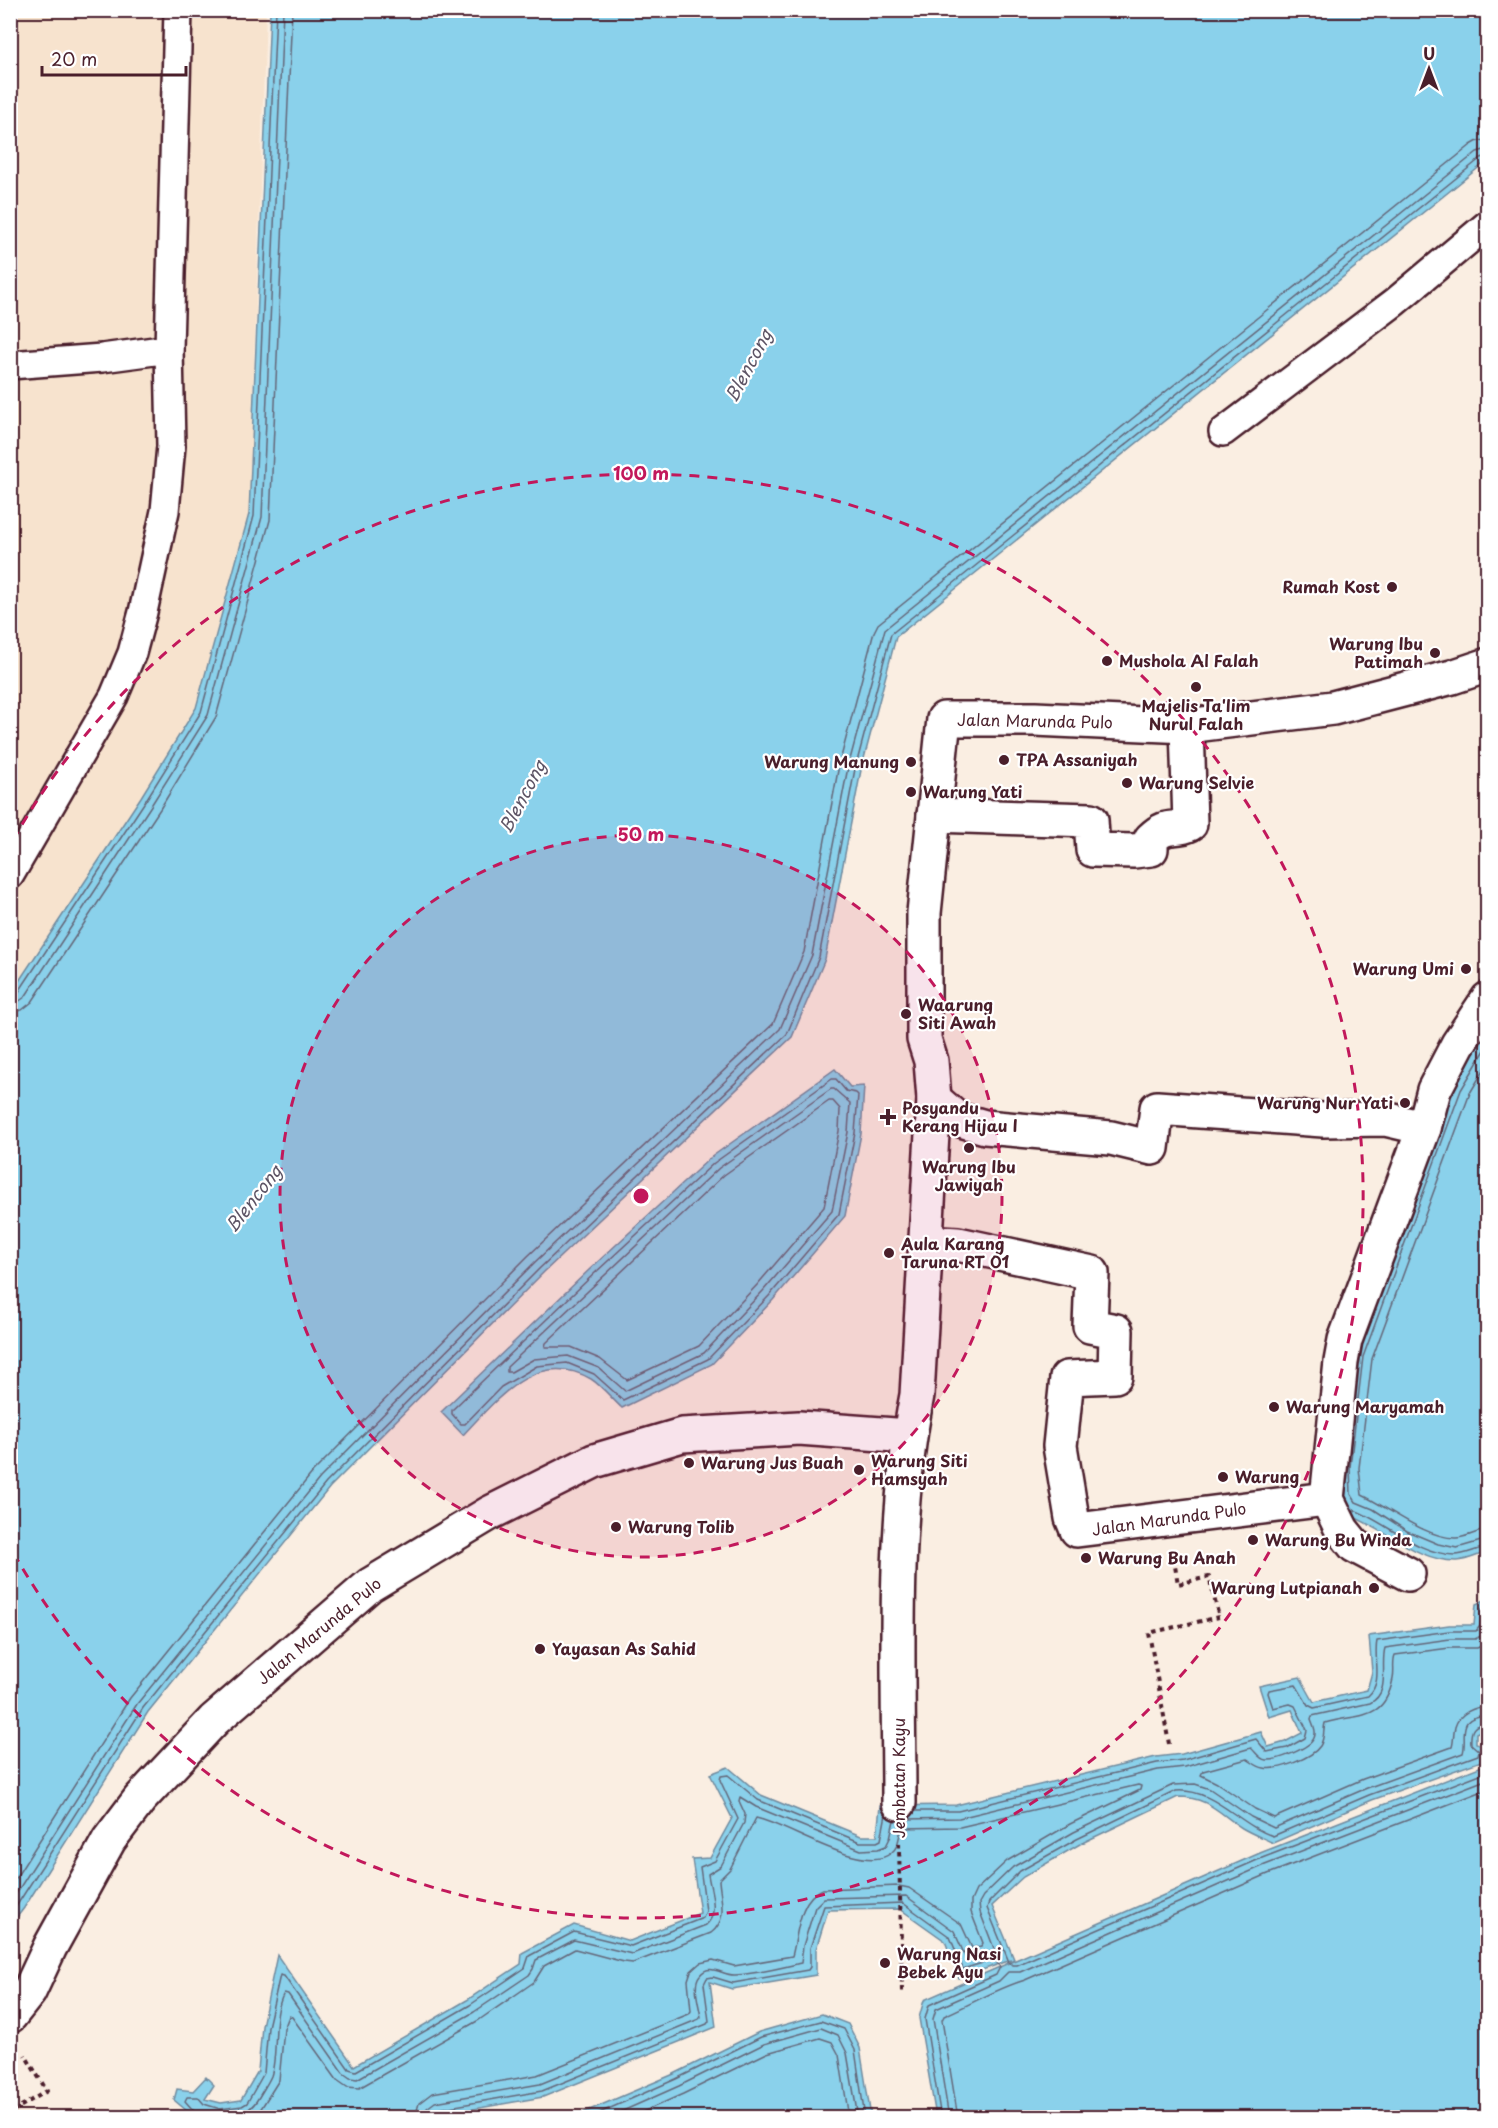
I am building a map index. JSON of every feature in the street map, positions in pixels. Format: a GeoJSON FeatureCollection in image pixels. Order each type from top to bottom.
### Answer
{"type":"FeatureCollection","features":[{"type":"Feature","properties":{"kind":"street","name":"Jalan Marunda Pulo"},"geometry":{"type":"LineString","coordinates":[[900,1564],[909,1436],[917,1395],[934,1100],[931,1061],[924,1039],[924,913],[944,719],[1035,719],[1187,726],[1333,708],[1452,677],[1488,665]]}},
{"type":"Feature","properties":{"kind":"street"},"geometry":{"type":"LineString","coordinates":[[934,815],[1091,820],[1093,850],[1151,849],[1151,839],[1166,828],[1190,824],[1187,726]]}},
{"type":"Feature","properties":{"kind":"street"},"geometry":{"type":"LineString","coordinates":[[1408,1574],[1355,1546],[1342,1530],[1327,1498],[1344,1340],[1424,1128],[1434,1090],[1458,1044],[1488,999]]}},
{"type":"Feature","properties":{"kind":"street"},"geometry":{"type":"LineString","coordinates":[[934,1100],[957,1119],[985,1127],[1111,1138],[1152,1148],[1155,1109],[1157,1108],[1323,1120],[1385,1119],[1424,1128]]}},
{"type":"Feature","properties":{"kind":"street","name":"Jalan Marunda Pulo"},"geometry":{"type":"LineString","coordinates":[[925,1242],[958,1244],[1092,1274],[1090,1326],[1116,1331],[1115,1376],[1069,1376],[1066,1378],[1060,1446],[1072,1518],[1078,1531],[1327,1498]]}},
{"type":"Feature","properties":{"kind":"street","name":"Jalan Marunda Pulo"},"geometry":{"type":"LineString","coordinates":[[10,2016],[29,1992],[50,1947],[109,1840],[140,1799],[214,1720],[370,1585],[490,1513],[594,1461],[681,1435],[799,1428],[909,1436]]}},
{"type":"Feature","properties":{"kind":"street","name":"Jembatan Kayu"},"geometry":{"type":"LineString","coordinates":[[899,1803],[900,1564]]}},
{"type":"Feature","properties":{"kind":"lane"},"geometry":{"type":"LineString","coordinates":[[10,875],[114,696],[132,653],[165,511],[171,446],[170,349],[178,10]]}},
{"type":"Feature","properties":{"kind":"lane"},"geometry":{"type":"LineString","coordinates":[[1223,432],[1395,302],[1488,224]]}},
{"type":"Feature","properties":{"kind":"lane"},"geometry":{"type":"LineString","coordinates":[[10,365],[102,358],[170,349]]}},
{"type":"Feature","properties":{"kind":"path"},"geometry":{"type":"LineString","coordinates":[[1166,1518],[1178,1584],[1209,1577],[1219,1617],[1149,1633],[1169,1744]]}},
{"type":"Feature","properties":{"kind":"path","name":"Jembatan Kayu"},"geometry":{"type":"LineString","coordinates":[[899,1803],[902,1992]]}},
{"type":"Feature","properties":{"kind":"path"},"geometry":{"type":"LineString","coordinates":[[14,2118],[11,2112],[47,2091],[23,2051]]}},
{"type":"Feature","properties":{"kind":"shaded area"},"geometry":{"type":"Polygon","coordinates":[[[11,11],[266,11],[249,514],[196,708],[141,797],[11,993],[11,11]]]}},
{"type":"Feature","properties":{"kind":"water","name":"Blencong"},"geometry":{"type":"Polygon","coordinates":[[[270,11],[1487,11],[1487,161],[896,637],[861,770],[825,959],[792,1037],[544,1272],[330,1487],[148,1712],[11,1925],[11,993],[141,797],[196,708],[249,514],[270,11]]]}},
{"type":"Feature","properties":{"kind":"water"},"geometry":{"type":"Polygon","coordinates":[[[1487,1019],[1487,1552],[1468,1559],[1441,1560],[1413,1550],[1346,1514],[1337,1467],[1350,1354],[1449,1084],[1487,1019]]]}},
{"type":"Feature","properties":{"kind":"water"},"geometry":{"type":"Polygon","coordinates":[[[835,1069],[850,1087],[864,1086],[861,1134],[845,1216],[773,1300],[712,1364],[622,1408],[591,1379],[571,1371],[553,1370],[536,1374],[504,1393],[463,1435],[441,1412],[710,1158],[835,1069]]]}},
{"type":"Feature","properties":{"kind":"water"},"geometry":{"type":"Polygon","coordinates":[[[1487,1599],[1487,1728],[1476,1733],[1476,1743],[1487,1746],[1487,1759],[1372,1800],[1273,1843],[1242,1828],[1205,1803],[1178,1797],[1080,1844],[1023,1877],[992,1906],[1014,1959],[959,1978],[945,1941],[900,1909],[828,1910],[816,1949],[816,1975],[732,1989],[710,1982],[716,2027],[543,2097],[439,2115],[434,2118],[185,2117],[187,2111],[174,2100],[177,2089],[193,2091],[206,2077],[214,2085],[205,2099],[221,2103],[241,2100],[258,2071],[262,2026],[277,1955],[354,2066],[467,2000],[521,1964],[522,1953],[574,1925],[630,1941],[700,1913],[692,1859],[710,1858],[732,1818],[710,1774],[728,1767],[761,1795],[861,1836],[877,1836],[880,1806],[956,1805],[1156,1757],[1182,1754],[1261,1732],[1268,1747],[1285,1742],[1302,1733],[1292,1710],[1269,1717],[1259,1686],[1300,1677],[1314,1702],[1367,1690],[1372,1672],[1369,1636],[1449,1625],[1474,1625],[1476,1604],[1487,1599]]]}},
{"type":"Feature","properties":{"kind":"water"},"geometry":{"type":"Polygon","coordinates":[[[1487,1764],[1487,2117],[936,2117],[919,2018],[924,2000],[1260,1853],[1487,1764]]]}},
{"type":"Feature","properties":{"kind":"water"},"geometry":{"type":"Polygon","coordinates":[[[822,2014],[848,2024],[860,2048],[871,2117],[573,2117],[674,2074],[759,2032],[822,2014]]]}},
{"type":"Feature","properties":{"kind":"place","name":"Rumah Kost"},"geometry":{"type":"Point","coordinates":[1392,587]}},
{"type":"Feature","properties":{"kind":"place","name":"Warung Ibu Patimah"},"geometry":{"type":"Point","coordinates":[1435,653]}},
{"type":"Feature","properties":{"kind":"place","name":"Mushola Al Falah"},"geometry":{"type":"Point","coordinates":[1107,661]}},
{"type":"Feature","properties":{"kind":"place","name":"Majelis Ta'lim Nurul Falah"},"geometry":{"type":"Point","coordinates":[1196,687]}},
{"type":"Feature","properties":{"kind":"place","name":"TPA Assaniyah"},"geometry":{"type":"Point","coordinates":[1004,760]}},
{"type":"Feature","properties":{"kind":"place","name":"Warung Manung"},"geometry":{"type":"Point","coordinates":[911,762]}},
{"type":"Feature","properties":{"kind":"place","name":"Warung Selvie"},"geometry":{"type":"Point","coordinates":[1127,783]}},
{"type":"Feature","properties":{"kind":"place","name":"Warung Yati"},"geometry":{"type":"Point","coordinates":[911,792]}},
{"type":"Feature","properties":{"kind":"place","name":"Warung Umi"},"geometry":{"type":"Point","coordinates":[1466,969]}},
{"type":"Feature","properties":{"kind":"place","name":"Waarung Siti Awah"},"geometry":{"type":"Point","coordinates":[906,1014]}},
{"type":"Feature","properties":{"kind":"place","name":"Warung Nur Yati"},"geometry":{"type":"Point","coordinates":[1405,1103]}},
{"type":"Feature","properties":{"kind":"place","name":"Posyandu Kerang Hijau I"},"geometry":{"type":"Point","coordinates":[888,1117]}},
{"type":"Feature","properties":{"kind":"place","name":"Warung Ibu Jawiyah"},"geometry":{"type":"Point","coordinates":[969,1148]}},
{"type":"Feature","properties":{"kind":"place","name":"Aula Karang Taruna RT 01"},"geometry":{"type":"Point","coordinates":[889,1253]}},
{"type":"Feature","properties":{"kind":"place","name":"Warung Maryamah"},"geometry":{"type":"Point","coordinates":[1274,1407]}},
{"type":"Feature","properties":{"kind":"place","name":"Warung Jus Buah"},"geometry":{"type":"Point","coordinates":[689,1463]}},
{"type":"Feature","properties":{"kind":"place","name":"Warung Siti Hamsyah"},"geometry":{"type":"Point","coordinates":[859,1470]}},
{"type":"Feature","properties":{"kind":"place","name":"Warung"},"geometry":{"type":"Point","coordinates":[1223,1477]}},
{"type":"Feature","properties":{"kind":"place","name":"Warung Tolib"},"geometry":{"type":"Point","coordinates":[616,1527]}},
{"type":"Feature","properties":{"kind":"place","name":"Warung Bu Winda"},"geometry":{"type":"Point","coordinates":[1253,1540]}},
{"type":"Feature","properties":{"kind":"place","name":"Warung Bu Anah"},"geometry":{"type":"Point","coordinates":[1086,1558]}},
{"type":"Feature","properties":{"kind":"place","name":"Warung Lutpianah"},"geometry":{"type":"Point","coordinates":[1374,1588]}},
{"type":"Feature","properties":{"kind":"place","name":"Yayasan As Sahid"},"geometry":{"type":"Point","coordinates":[540,1649]}},
{"type":"Feature","properties":{"kind":"place","name":"Warung Nasi Bebek Ayu"},"geometry":{"type":"Point","coordinates":[885,1963]}}]}
